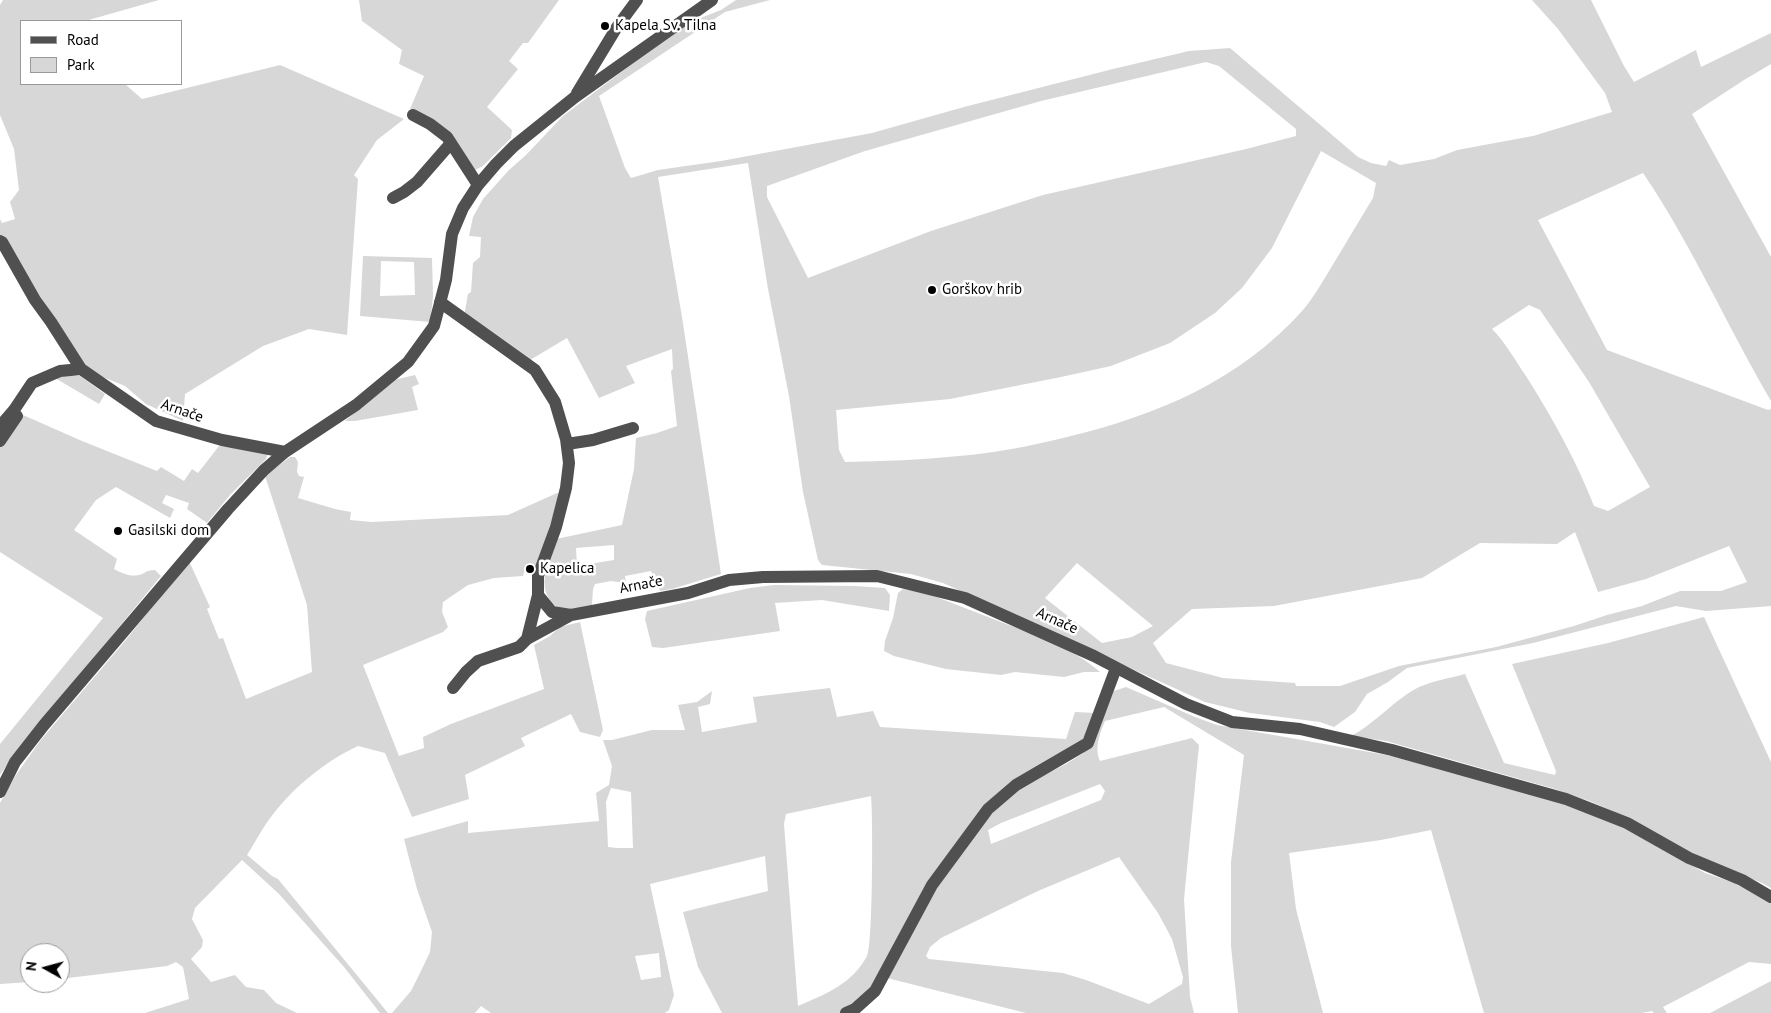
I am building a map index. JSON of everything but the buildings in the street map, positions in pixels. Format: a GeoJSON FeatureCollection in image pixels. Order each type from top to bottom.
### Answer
{"type":"FeatureCollection","features":[{"type":"Feature","properties":{"kind":"street"},"geometry":{"type":"LineString","coordinates":[[575,97],[617,27],[638,0]]}},
{"type":"Feature","properties":{"kind":"street"},"geometry":{"type":"LineString","coordinates":[[0,792],[16,762],[44,725],[228,509],[264,470],[285,452],[356,405],[408,362],[434,326],[446,280],[452,234],[463,208],[478,185],[496,164],[514,146],[575,97],[712,0]]}},
{"type":"Feature","properties":{"kind":"street"},"geometry":{"type":"LineString","coordinates":[[413,115],[430,124],[447,137],[478,185]]}},
{"type":"Feature","properties":{"kind":"street"},"geometry":{"type":"LineString","coordinates":[[393,198],[417,182],[451,142]]}},
{"type":"Feature","properties":{"kind":"street","name":"Arnače"},"geometry":{"type":"LineString","coordinates":[[0,241],[35,300],[81,369],[156,421],[222,440],[285,452]]}},
{"type":"Feature","properties":{"kind":"street"},"geometry":{"type":"LineString","coordinates":[[440,302],[534,370],[555,402],[567,444],[569,464],[566,488],[556,527],[538,576],[538,595],[527,639]]}},
{"type":"Feature","properties":{"kind":"street"},"geometry":{"type":"LineString","coordinates":[[0,426],[14,410],[32,383],[60,371],[81,369]]}},
{"type":"Feature","properties":{"kind":"street"},"geometry":{"type":"LineString","coordinates":[[0,441],[15,421],[24,396]]}},
{"type":"Feature","properties":{"kind":"street"},"geometry":{"type":"LineString","coordinates":[[567,444],[593,440],[634,428]]}},
{"type":"Feature","properties":{"kind":"street","name":"Arnače"},"geometry":{"type":"LineString","coordinates":[[538,595],[552,612],[571,615],[688,593],[729,580],[763,577],[877,576],[965,598],[1094,656],[1186,704],[1232,722],[1300,729],[1392,750],[1566,799],[1627,823],[1689,858],[1742,880],[1771,897]]}},
{"type":"Feature","properties":{"kind":"street"},"geometry":{"type":"LineString","coordinates":[[453,688],[478,661],[519,647],[527,639],[571,615]]}},
{"type":"Feature","properties":{"kind":"street"},"geometry":{"type":"LineString","coordinates":[[846,1013],[855,1009],[875,991],[932,885],[988,809],[1016,785],[1088,743],[1116,668]]}},
{"type":"Feature","properties":{"kind":"green space"},"geometry":{"type":"Polygon","coordinates":[[[3,0],[159,0],[89,20],[20,20],[20,85],[126,85],[142,99],[280,65],[404,119],[377,140],[354,175],[358,179],[347,335],[309,329],[263,346],[185,394],[183,421],[146,404],[125,386],[88,371],[0,236],[0,219],[2,223],[15,219],[10,202],[19,190],[14,149],[0,115],[0,5],[3,0]]]}},
{"type":"Feature","properties":{"kind":"green space"},"geometry":{"type":"Polygon","coordinates":[[[359,0],[559,0],[528,43],[523,43],[509,61],[518,69],[487,107],[512,130],[511,138],[483,166],[475,170],[438,125],[410,109],[424,76],[399,64],[402,50],[362,21],[359,0]]]}},
{"type":"Feature","properties":{"kind":"green space"},"geometry":{"type":"Polygon","coordinates":[[[736,0],[770,0],[725,12],[599,96],[625,168],[631,178],[658,170],[721,161],[872,133],[964,107],[1113,69],[1189,51],[1230,48],[1358,157],[1371,163],[1386,166],[1389,160],[1400,165],[1434,159],[1457,150],[1533,136],[1612,112],[1605,93],[1558,29],[1532,0],[1591,0],[1634,82],[1696,50],[1701,67],[1771,33],[1771,64],[1692,114],[1771,257],[1771,401],[1677,228],[1643,173],[1538,220],[1607,350],[1768,410],[1771,409],[1771,606],[1706,611],[1676,606],[1533,643],[1407,668],[1367,694],[1355,712],[1334,727],[1320,722],[1250,713],[1205,702],[943,583],[911,574],[822,565],[818,560],[803,492],[789,396],[768,289],[748,163],[658,177],[682,317],[721,574],[660,591],[651,571],[625,576],[626,583],[611,581],[595,584],[592,605],[562,611],[547,595],[545,587],[546,569],[556,539],[622,525],[634,469],[636,438],[677,426],[671,371],[673,369],[672,349],[626,366],[635,383],[599,398],[567,338],[530,360],[464,316],[468,294],[471,292],[473,263],[480,257],[481,237],[469,236],[473,217],[483,199],[563,116],[685,24],[721,10],[736,0]],[[1206,62],[1041,101],[865,151],[767,186],[767,197],[808,278],[931,231],[1043,195],[1296,136],[1296,129],[1219,66],[1206,62]],[[1321,151],[1272,248],[1242,288],[1215,313],[1170,343],[1111,366],[950,399],[836,410],[839,450],[845,462],[888,461],[1000,451],[1101,428],[1165,406],[1195,392],[1224,376],[1252,357],[1303,310],[1318,289],[1373,198],[1376,183],[1321,151]],[[1529,305],[1492,329],[1526,376],[1554,423],[1594,506],[1608,511],[1650,487],[1589,382],[1540,310],[1529,305]],[[1575,532],[1557,544],[1480,543],[1422,578],[1274,606],[1192,609],[1153,643],[1166,663],[1223,678],[1295,683],[1296,686],[1340,686],[1399,666],[1496,647],[1574,626],[1642,606],[1680,591],[1721,591],[1747,582],[1729,546],[1646,579],[1598,592],[1575,532]],[[614,545],[576,548],[577,566],[614,560],[614,545]],[[1077,563],[1045,598],[1102,643],[1132,637],[1153,626],[1077,563]]]}},
{"type":"Feature","properties":{"kind":"green space"},"geometry":{"type":"Polygon","coordinates":[[[363,256],[432,258],[433,297],[430,322],[360,316],[363,256]],[[381,261],[380,296],[415,295],[414,262],[381,261]]]}},
{"type":"Feature","properties":{"kind":"green space"},"geometry":{"type":"Polygon","coordinates":[[[415,375],[419,384],[412,387],[418,410],[345,421],[394,380],[415,375]]]}},
{"type":"Feature","properties":{"kind":"green space"},"geometry":{"type":"Polygon","coordinates":[[[80,376],[105,394],[99,404],[55,378],[80,376]]]}},
{"type":"Feature","properties":{"kind":"green space"},"geometry":{"type":"Polygon","coordinates":[[[23,415],[157,471],[161,467],[184,481],[192,469],[198,473],[219,446],[268,453],[266,459],[230,495],[207,523],[187,509],[189,503],[166,495],[162,503],[174,509],[170,518],[116,487],[96,500],[74,530],[117,559],[114,569],[132,575],[155,570],[161,576],[12,757],[0,775],[0,744],[103,618],[0,552],[0,447],[23,415]]]}},
{"type":"Feature","properties":{"kind":"green space"},"geometry":{"type":"Polygon","coordinates":[[[290,457],[295,457],[298,462],[297,472],[299,476],[304,477],[298,498],[351,512],[350,520],[372,522],[508,515],[557,493],[560,494],[537,566],[526,564],[523,576],[494,578],[468,585],[443,602],[442,612],[448,627],[443,632],[363,665],[399,756],[424,748],[423,737],[451,724],[544,689],[534,645],[550,636],[560,627],[580,622],[603,730],[600,737],[580,732],[571,714],[521,738],[525,746],[465,775],[469,799],[412,817],[385,753],[358,746],[323,766],[302,783],[270,818],[247,855],[278,879],[388,1013],[380,1013],[344,967],[279,894],[242,860],[195,908],[192,919],[203,940],[202,947],[191,959],[211,982],[235,975],[246,987],[264,990],[276,1003],[297,1013],[145,1013],[189,999],[183,967],[176,962],[167,966],[70,978],[70,943],[20,943],[20,983],[0,984],[0,803],[16,775],[40,741],[125,641],[189,561],[210,607],[207,609],[219,639],[223,638],[246,699],[312,672],[307,605],[265,476],[290,457]]]}},
{"type":"Feature","properties":{"kind":"green space"},"geometry":{"type":"Polygon","coordinates":[[[774,585],[885,588],[890,595],[889,611],[822,600],[775,603],[780,631],[663,648],[652,647],[645,619],[647,611],[750,588],[774,585]]]}},
{"type":"Feature","properties":{"kind":"green space"},"geometry":{"type":"Polygon","coordinates":[[[903,589],[921,591],[1040,637],[1078,655],[1100,672],[1084,672],[1064,677],[1015,672],[1001,675],[946,669],[894,656],[884,651],[885,641],[893,618],[898,593],[903,589]]]}},
{"type":"Feature","properties":{"kind":"green space"},"geometry":{"type":"Polygon","coordinates":[[[1704,617],[1771,762],[1771,888],[1704,860],[1624,816],[1592,802],[1555,789],[1386,741],[1351,736],[1369,725],[1402,698],[1419,687],[1465,674],[1504,763],[1555,775],[1556,771],[1512,664],[1608,643],[1704,617]]]}},
{"type":"Feature","properties":{"kind":"green space"},"geometry":{"type":"Polygon","coordinates":[[[1126,687],[1217,725],[1392,756],[1557,800],[1620,825],[1705,873],[1732,882],[1771,900],[1771,964],[1749,962],[1663,1007],[1667,1013],[1654,1013],[1652,1011],[1642,1013],[1484,1013],[1431,830],[1381,840],[1289,853],[1296,909],[1323,1013],[1238,1013],[1231,946],[1231,862],[1244,755],[1164,707],[1105,721],[1098,746],[1098,756],[1100,761],[1192,738],[1199,745],[1184,899],[1190,997],[1194,1013],[1026,1013],[887,978],[950,864],[1010,792],[1066,764],[1082,754],[1093,743],[1114,691],[1126,687]],[[1100,784],[1001,823],[988,830],[991,844],[1101,800],[1105,791],[1100,784]],[[1119,857],[1038,891],[941,938],[930,947],[926,956],[929,959],[1063,973],[1149,1004],[1182,984],[1183,977],[1172,939],[1158,913],[1119,857]]]}},
{"type":"Feature","properties":{"kind":"green space"},"geometry":{"type":"Polygon","coordinates":[[[830,688],[837,717],[873,711],[880,727],[1066,739],[1075,712],[1096,713],[1081,742],[998,793],[876,980],[864,995],[839,1013],[722,1013],[698,967],[683,912],[768,891],[765,856],[650,884],[674,995],[669,1010],[665,1013],[491,1013],[481,1006],[475,1013],[392,1013],[411,991],[420,973],[430,952],[432,932],[417,889],[404,839],[468,821],[468,833],[599,821],[596,793],[609,785],[612,766],[603,740],[612,740],[652,730],[685,730],[678,705],[697,702],[712,691],[710,704],[698,707],[702,732],[757,722],[753,697],[830,688]],[[611,788],[606,802],[608,847],[633,848],[631,792],[611,788]],[[871,796],[786,814],[784,824],[798,1006],[846,981],[861,966],[867,956],[871,905],[871,796]],[[659,953],[635,956],[641,980],[661,977],[659,953]]]}},
{"type":"Feature","properties":{"kind":"green space"},"geometry":{"type":"Polygon","coordinates":[[[1771,981],[1771,1013],[1710,1013],[1771,981]]]}},
{"type":"Feature","properties":{"kind":"place","name":"Kapela Sv. Tilna"},"geometry":{"type":"Point","coordinates":[605,26]}},
{"type":"Feature","properties":{"kind":"place","name":"Gorškov hrib"},"geometry":{"type":"Point","coordinates":[932,290]}},
{"type":"Feature","properties":{"kind":"place","name":"Gasilski dom"},"geometry":{"type":"Point","coordinates":[118,531]}},
{"type":"Feature","properties":{"kind":"place","name":"Kapelica"},"geometry":{"type":"Point","coordinates":[530,569]}}]}
